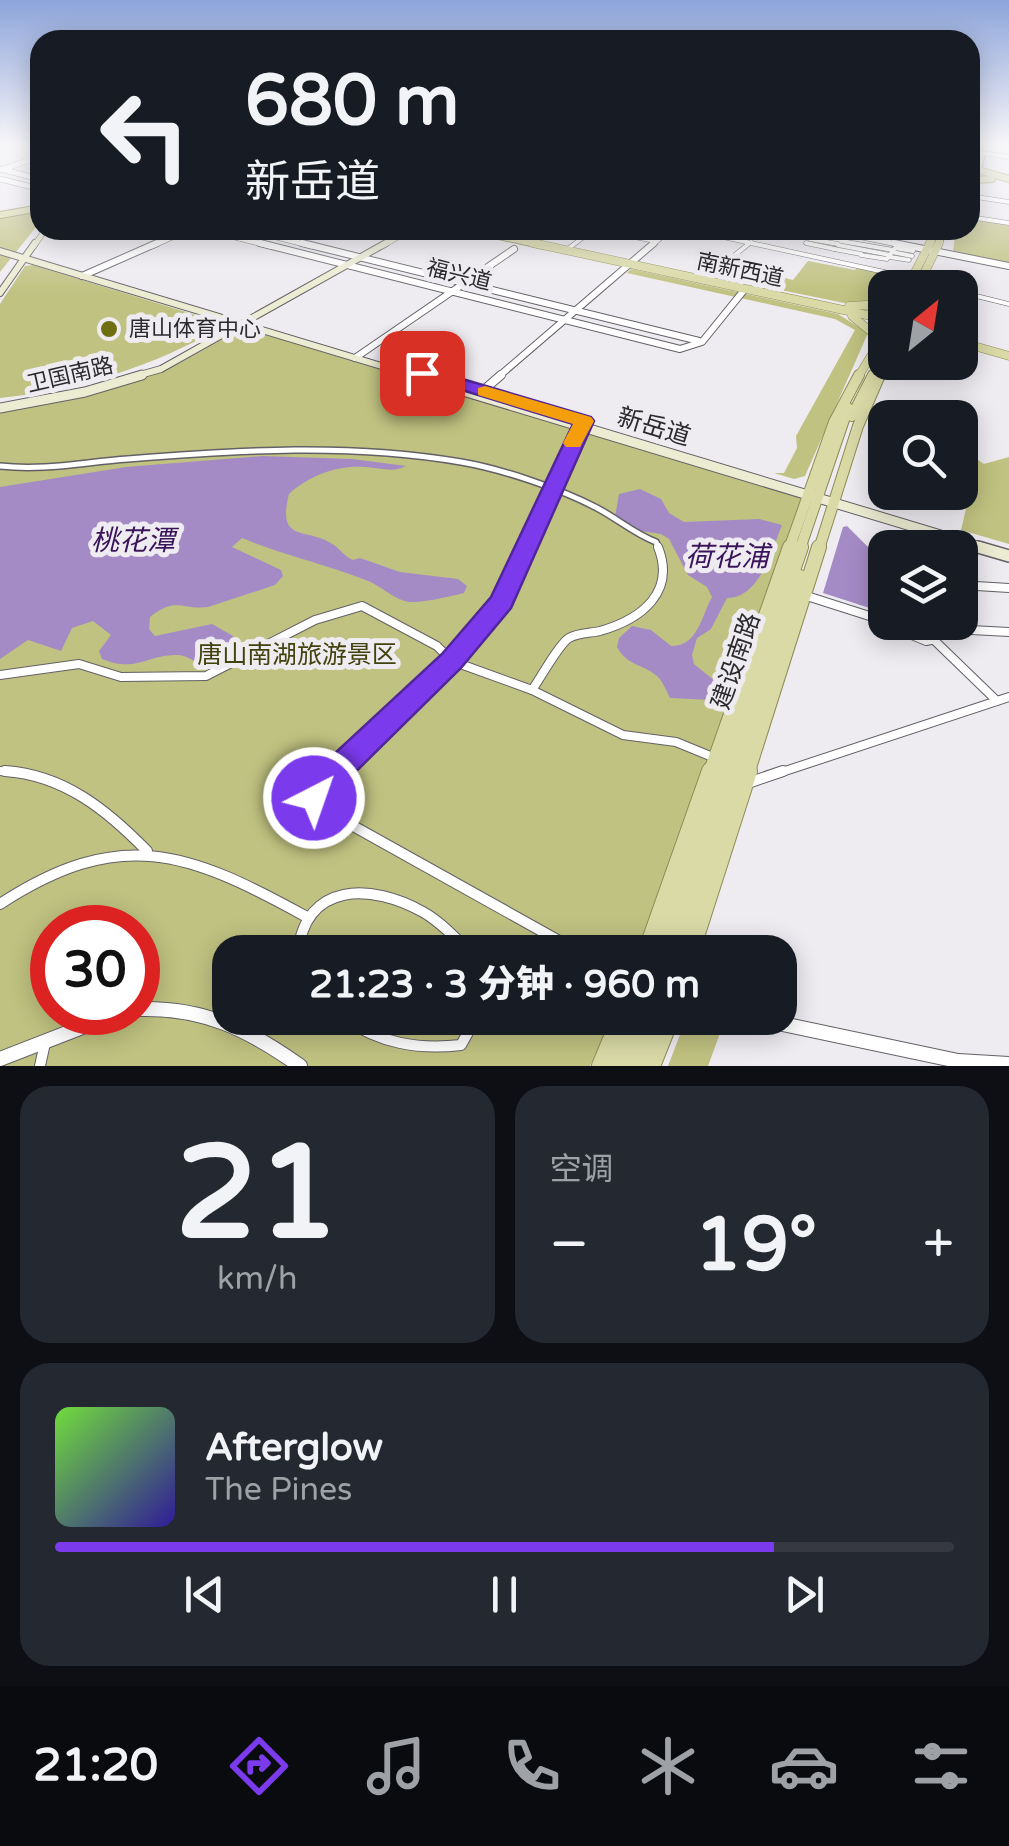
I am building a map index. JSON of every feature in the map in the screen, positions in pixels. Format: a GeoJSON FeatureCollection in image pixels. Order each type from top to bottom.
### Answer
{"type":"FeatureCollection","features":[{"type":"Feature","properties":{"kind":"main road"},"geometry":{"type":"LineString","coordinates":[[0,216],[30,211]]}},
{"type":"Feature","properties":{"kind":"main road"},"geometry":{"type":"LineString","coordinates":[[0,281],[34,240]]}},
{"type":"Feature","properties":{"kind":"main road","name":"卫国南路"},"geometry":{"type":"LineString","coordinates":[[358,257],[386,240]]}},
{"type":"Feature","properties":{"kind":"main road","name":"卫国南路"},"geometry":{"type":"LineString","coordinates":[[0,405],[85,392],[146,374],[391,240]]}},
{"type":"Feature","properties":{"kind":"main road","name":"南新西道"},"geometry":{"type":"LineString","coordinates":[[527,240],[809,302]]}},
{"type":"Feature","properties":{"kind":"main road","name":"南新西道"},"geometry":{"type":"LineString","coordinates":[[527,240],[868,314]]}},
{"type":"Feature","properties":{"kind":"main road"},"geometry":{"type":"LineString","coordinates":[[931,251],[934,240]]}},
{"type":"Feature","properties":{"kind":"main road"},"geometry":{"type":"LineString","coordinates":[[922,270],[938,240]]}},
{"type":"Feature","properties":{"kind":"main road","name":"新岳道"},"geometry":{"type":"LineString","coordinates":[[0,249],[1009,552]]}},
{"type":"Feature","properties":{"kind":"main road"},"geometry":{"type":"LineString","coordinates":[[0,293],[22,255]]}},
{"type":"Feature","properties":{"kind":"main road"},"geometry":{"type":"LineString","coordinates":[[809,302],[868,305]]}},
{"type":"Feature","properties":{"kind":"main road"},"geometry":{"type":"LineString","coordinates":[[809,302],[856,318],[868,329]]}},
{"type":"Feature","properties":{"kind":"main road"},"geometry":{"type":"LineString","coordinates":[[978,343],[1009,355]]}},
{"type":"Feature","properties":{"kind":"main road"},"geometry":{"type":"LineString","coordinates":[[978,346],[1009,355]]}},
{"type":"Feature","properties":{"kind":"main road","name":"建设南路"},"geometry":{"type":"LineString","coordinates":[[682,935],[824,496],[868,375]]}},
{"type":"Feature","properties":{"kind":"main road"},"geometry":{"type":"LineString","coordinates":[[654,935],[708,799],[715,758],[824,496],[878,380]]}},
{"type":"Feature","properties":{"kind":"main road"},"geometry":{"type":"LineString","coordinates":[[695,935],[824,496]]}},
{"type":"Feature","properties":{"kind":"main road","name":"新岳道"},"geometry":{"type":"LineString","coordinates":[[824,496],[917,530]]}},
{"type":"Feature","properties":{"kind":"main road","name":"建设南路"},"geometry":{"type":"LineString","coordinates":[[667,935],[708,799],[824,496]]}},
{"type":"Feature","properties":{"kind":"main road","name":"新岳道"},"geometry":{"type":"LineString","coordinates":[[978,547],[1009,552]]}},
{"type":"Feature","properties":{"kind":"main road"},"geometry":{"type":"LineString","coordinates":[[601,1066],[615,1035]]}},
{"type":"Feature","properties":{"kind":"main road"},"geometry":{"type":"LineString","coordinates":[[619,1066],[632,1035]]}},
{"type":"Feature","properties":{"kind":"main road"},"geometry":{"type":"LineString","coordinates":[[634,1066],[646,1035]]}},
{"type":"Feature","properties":{"kind":"main road"},"geometry":{"type":"LineString","coordinates":[[652,1066],[664,1035]]}},
{"type":"Feature","properties":{"kind":"street"},"geometry":{"type":"LineString","coordinates":[[980,198],[1009,202]]}},
{"type":"Feature","properties":{"kind":"street"},"geometry":{"type":"LineString","coordinates":[[980,218],[1009,223]]}},
{"type":"Feature","properties":{"kind":"street"},"geometry":{"type":"LineString","coordinates":[[86,275],[165,240]]}},
{"type":"Feature","properties":{"kind":"street","name":"福兴道"},"geometry":{"type":"LineString","coordinates":[[248,240],[680,349],[702,342]]}},
{"type":"Feature","properties":{"kind":"street","name":"福兴道"},"geometry":{"type":"LineString","coordinates":[[289,240],[702,342]]}},
{"type":"Feature","properties":{"kind":"street"},"geometry":{"type":"LineString","coordinates":[[569,248],[581,240]]}},
{"type":"Feature","properties":{"kind":"street"},"geometry":{"type":"LineString","coordinates":[[646,240],[656,242]]}},
{"type":"Feature","properties":{"kind":"street"},"geometry":{"type":"LineString","coordinates":[[746,240],[931,251],[1009,266]]}},
{"type":"Feature","properties":{"kind":"street"},"geometry":{"type":"LineString","coordinates":[[833,240],[856,264],[876,270]]}},
{"type":"Feature","properties":{"kind":"street"},"geometry":{"type":"LineString","coordinates":[[699,276],[725,263],[752,241]]}},
{"type":"Feature","properties":{"kind":"street"},"geometry":{"type":"LineString","coordinates":[[808,241],[891,254],[911,256],[865,249]]}},
{"type":"Feature","properties":{"kind":"street"},"geometry":{"type":"LineString","coordinates":[[808,241],[837,246]]}},
{"type":"Feature","properties":{"kind":"street"},"geometry":{"type":"LineString","coordinates":[[481,393],[656,242]]}},
{"type":"Feature","properties":{"kind":"street"},"geometry":{"type":"LineString","coordinates":[[358,357],[514,249]]}},
{"type":"Feature","properties":{"kind":"street"},"geometry":{"type":"LineString","coordinates":[[856,264],[865,249]]}},
{"type":"Feature","properties":{"kind":"street"},"geometry":{"type":"LineString","coordinates":[[702,342],[745,289]]}},
{"type":"Feature","properties":{"kind":"street"},"geometry":{"type":"LineString","coordinates":[[978,296],[1009,304]]}},
{"type":"Feature","properties":{"kind":"street"},"geometry":{"type":"LineString","coordinates":[[549,935],[321,808],[314,798],[317,790],[452,661],[508,591],[582,423]]}},
{"type":"Feature","properties":{"kind":"street"},"geometry":{"type":"LineString","coordinates":[[0,466],[37,470],[254,450],[364,451],[454,461],[588,503],[630,532],[656,542],[667,572],[658,598],[639,615],[594,635],[568,638],[532,690]]}},
{"type":"Feature","properties":{"kind":"street"},"geometry":{"type":"LineString","coordinates":[[978,586],[1009,588]]}},
{"type":"Feature","properties":{"kind":"street"},"geometry":{"type":"LineString","coordinates":[[810,596],[868,616]]}},
{"type":"Feature","properties":{"kind":"street"},"geometry":{"type":"LineString","coordinates":[[0,675],[78,664],[120,677],[206,676],[315,620],[362,606],[437,646],[452,661],[532,690],[622,735],[676,742],[715,758]]}},
{"type":"Feature","properties":{"kind":"street"},"geometry":{"type":"LineString","coordinates":[[978,630],[1009,632]]}},
{"type":"Feature","properties":{"kind":"street"},"geometry":{"type":"LineString","coordinates":[[934,640],[997,701]]}},
{"type":"Feature","properties":{"kind":"street"},"geometry":{"type":"LineString","coordinates":[[742,786],[1009,696]]}},
{"type":"Feature","properties":{"kind":"street"},"geometry":{"type":"LineString","coordinates":[[0,770],[42,778],[81,793],[112,812],[148,852]]}},
{"type":"Feature","properties":{"kind":"street"},"geometry":{"type":"LineString","coordinates":[[0,904],[76,863],[112,853],[148,852],[177,856],[228,873],[305,916]]}},
{"type":"Feature","properties":{"kind":"street"},"geometry":{"type":"LineString","coordinates":[[297,935],[305,916],[338,895],[361,892],[416,908],[452,935]]}},
{"type":"Feature","properties":{"kind":"street"},"geometry":{"type":"LineString","coordinates":[[160,1007],[210,1012],[248,1030],[300,1066]]}},
{"type":"Feature","properties":{"kind":"street"},"geometry":{"type":"LineString","coordinates":[[797,1027],[958,1061],[1009,1064]]}},
{"type":"Feature","properties":{"kind":"street"},"geometry":{"type":"LineString","coordinates":[[0,1059],[55,1035]]}},
{"type":"Feature","properties":{"kind":"street"},"geometry":{"type":"LineString","coordinates":[[371,1035],[404,1047],[436,1048],[461,1045],[467,1035]]}},
{"type":"Feature","properties":{"kind":"street"},"geometry":{"type":"LineString","coordinates":[[40,1066],[47,1038]]}},
{"type":"Feature","properties":{"kind":"green space"},"geometry":{"type":"Polygon","coordinates":[[[30,214],[30,234],[0,272],[0,218],[30,214]]]}},
{"type":"Feature","properties":{"kind":"green space"},"geometry":{"type":"Polygon","coordinates":[[[980,219],[1009,224],[1009,264],[948,250],[953,251],[955,240],[980,240],[980,219]]]}},
{"type":"Feature","properties":{"kind":"green space"},"geometry":{"type":"Polygon","coordinates":[[[808,261],[872,270],[868,270],[868,302],[849,304],[776,289],[785,278],[793,280],[808,261]]]}},
{"type":"Feature","properties":{"kind":"green space","name":"唐山体育中心"},"geometry":{"type":"Polygon","coordinates":[[[33,265],[222,323],[222,327],[115,374],[58,389],[0,398],[0,304],[25,266],[33,265]]]}},
{"type":"Feature","properties":{"kind":"green space"},"geometry":{"type":"Polygon","coordinates":[[[631,269],[838,314],[868,333],[805,476],[794,479],[774,473],[784,473],[797,448],[796,436],[855,330],[835,319],[627,273],[631,269]]]}},
{"type":"Feature","properties":{"kind":"green space","name":"唐山南湖旅游景区"},"geometry":{"type":"Polygon","coordinates":[[[243,328],[802,497],[645,935],[212,935],[212,1035],[604,1035],[590,1066],[0,1066],[0,410],[129,382],[180,363],[243,328]]]}},
{"type":"Feature","properties":{"kind":"green space"},"geometry":{"type":"Polygon","coordinates":[[[1009,457],[1009,544],[978,535],[978,530],[961,530],[966,510],[978,510],[978,460],[984,464],[1009,457]]]}},
{"type":"Feature","properties":{"kind":"green space"},"geometry":{"type":"Polygon","coordinates":[[[680,1035],[719,1035],[708,1066],[668,1066],[680,1035]]]}},
{"type":"Feature","properties":{"kind":"water","name":"桃花潭"},"geometry":{"type":"Polygon","coordinates":[[[262,456],[352,459],[406,466],[392,470],[345,468],[306,481],[289,494],[287,521],[297,532],[324,539],[353,560],[360,558],[400,572],[458,579],[467,586],[464,593],[405,601],[368,581],[242,538],[232,547],[281,570],[283,576],[275,585],[208,607],[166,607],[150,617],[149,629],[155,636],[212,624],[233,636],[235,641],[201,663],[177,655],[133,664],[102,659],[99,651],[111,635],[93,621],[72,628],[61,651],[28,640],[0,659],[0,487],[126,467],[262,456]]]}},
{"type":"Feature","properties":{"kind":"water","name":"荷花浦"},"geometry":{"type":"Polygon","coordinates":[[[640,489],[661,499],[669,513],[684,522],[759,519],[782,525],[756,582],[748,591],[727,598],[711,629],[697,638],[692,655],[694,664],[721,686],[712,700],[670,698],[657,676],[626,658],[617,647],[619,638],[632,626],[651,630],[671,646],[680,645],[698,629],[712,597],[707,587],[688,575],[669,539],[633,530],[615,517],[619,494],[640,489]]]}},
{"type":"Feature","properties":{"kind":"water"},"geometry":{"type":"Polygon","coordinates":[[[847,526],[868,547],[868,608],[823,593],[843,527],[847,526]]]}},
{"type":"Feature","properties":{"kind":"slow traffic"},"geometry":{"type":"LineString","coordinates":[[485,391],[584,421],[573,443]]}},
{"type":"Feature","properties":{"kind":"place","name":"唐山体育中心"},"geometry":{"type":"Point","coordinates":[109,329]}},
{"type":"Feature","properties":{"kind":"route"},"geometry":{"type":"LineString","coordinates":[[314,798],[317,790],[452,661],[502,602],[584,421],[422,373]]}}]}
